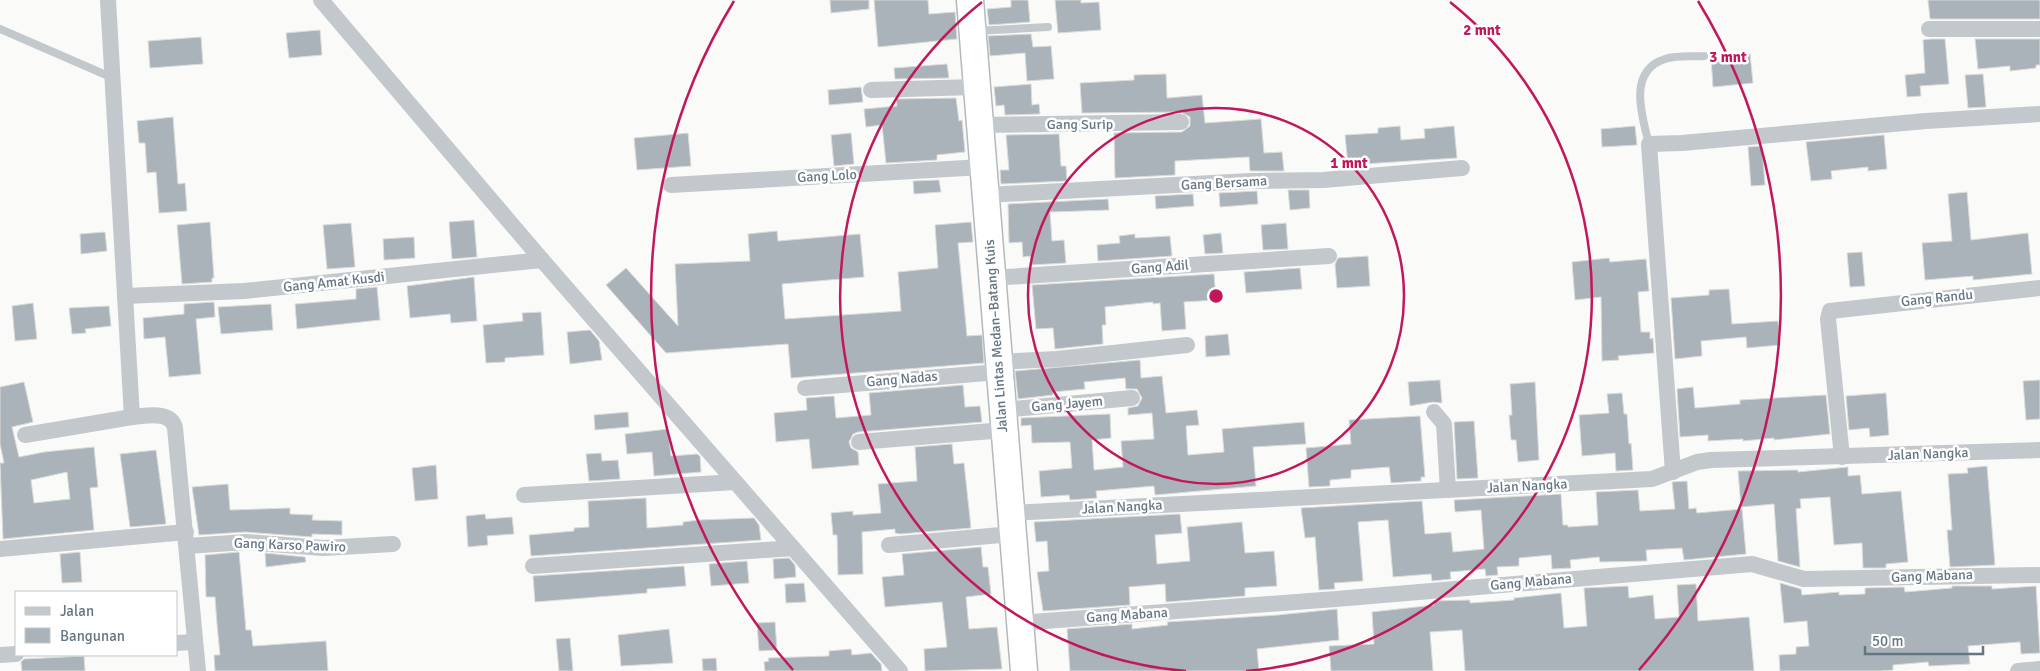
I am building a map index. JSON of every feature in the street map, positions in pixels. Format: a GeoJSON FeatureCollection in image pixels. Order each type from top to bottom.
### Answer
{"type":"FeatureCollection","features":[{"type":"Feature","properties":{"kind":"highway","name":"Jalan Lintas Medan–Batang Kuis"},"geometry":{"type":"LineString","coordinates":[[970,0],[978,125],[984,167],[998,367],[1024,671]]}},
{"type":"Feature","properties":{"kind":"street"},"geometry":{"type":"LineString","coordinates":[[108,0],[132,417]]}},
{"type":"Feature","properties":{"kind":"street"},"geometry":{"type":"LineString","coordinates":[[321,0],[542,260],[900,671]]}},
{"type":"Feature","properties":{"kind":"street"},"geometry":{"type":"LineString","coordinates":[[1929,29],[2040,29]]}},
{"type":"Feature","properties":{"kind":"street"},"geometry":{"type":"LineString","coordinates":[[871,90],[975,87]]}},
{"type":"Feature","properties":{"kind":"street"},"geometry":{"type":"LineString","coordinates":[[1673,472],[1649,144],[1682,143],[1926,121],[2040,114]]}},
{"type":"Feature","properties":{"kind":"street","name":"Gang Surip"},"geometry":{"type":"LineString","coordinates":[[978,125],[1181,122]]}},
{"type":"Feature","properties":{"kind":"street","name":"Gang Lolo"},"geometry":{"type":"LineString","coordinates":[[671,185],[984,167]]}},
{"type":"Feature","properties":{"kind":"street","name":"Gang Bersama"},"geometry":{"type":"LineString","coordinates":[[986,195],[1250,181],[1322,180],[1462,168]]}},
{"type":"Feature","properties":{"kind":"street","name":"Gang Adil"},"geometry":{"type":"LineString","coordinates":[[991,278],[1329,256]]}},
{"type":"Feature","properties":{"kind":"street","name":"Gang Amat Kusdi"},"geometry":{"type":"LineString","coordinates":[[125,296],[244,291],[542,260]]}},
{"type":"Feature","properties":{"kind":"street","name":"Gang Randu"},"geometry":{"type":"LineString","coordinates":[[1842,456],[1828,319],[1829,312],[1834,309],[2040,288]]}},
{"type":"Feature","properties":{"kind":"street","name":"Gang Nadas"},"geometry":{"type":"LineString","coordinates":[[805,388],[1187,345]]}},
{"type":"Feature","properties":{"kind":"street","name":"Gang Jayem"},"geometry":{"type":"LineString","coordinates":[[859,442],[1132,398]]}},
{"type":"Feature","properties":{"kind":"street"},"geometry":{"type":"LineString","coordinates":[[1434,412],[1444,424],[1448,490]]}},
{"type":"Feature","properties":{"kind":"street"},"geometry":{"type":"LineString","coordinates":[[26,435],[132,417],[162,416],[174,424],[198,671]]}},
{"type":"Feature","properties":{"kind":"street","name":"Jalan Nangka"},"geometry":{"type":"LineString","coordinates":[[889,545],[1011,523],[1448,490],[1652,479],[1697,462],[1711,460],[1762,456],[1842,456],[2040,450]]}},
{"type":"Feature","properties":{"kind":"street"},"geometry":{"type":"LineString","coordinates":[[524,495],[735,482]]}},
{"type":"Feature","properties":{"kind":"street","name":"Gang Karso Pawiro"},"geometry":{"type":"LineString","coordinates":[[0,548],[186,539],[323,548],[393,544]]}},
{"type":"Feature","properties":{"kind":"street"},"geometry":{"type":"LineString","coordinates":[[533,566],[793,548]]}},
{"type":"Feature","properties":{"kind":"street","name":"Gang Mabana"},"geometry":{"type":"LineString","coordinates":[[1019,623],[1336,599],[1752,564],[1804,579],[2040,575]]}},
{"type":"Feature","properties":{"kind":"street"},"geometry":{"type":"LineString","coordinates":[[178,643],[195,642]]}},
{"type":"Feature","properties":{"kind":"street"},"geometry":{"type":"LineString","coordinates":[[0,655],[15,654]]}},
{"type":"Feature","properties":{"kind":"street"},"geometry":{"type":"LineString","coordinates":[[2018,671],[2040,669]]}},
{"type":"Feature","properties":{"kind":"lane"},"geometry":{"type":"LineString","coordinates":[[971,31],[1048,27]]}},
{"type":"Feature","properties":{"kind":"lane"},"geometry":{"type":"LineString","coordinates":[[0,29],[112,78]]}},
{"type":"Feature","properties":{"kind":"lane"},"geometry":{"type":"LineString","coordinates":[[1649,144],[1639,96],[1642,82],[1649,69],[1665,59],[1704,56]]}},
{"type":"Feature","properties":{"kind":"building"},"geometry":{"type":"Polygon","coordinates":[[[830,0],[869,0],[869,9],[831,13],[830,0]]]}},
{"type":"Feature","properties":{"kind":"building"},"geometry":{"type":"Polygon","coordinates":[[[874,0],[928,0],[929,14],[955,12],[957,39],[878,47],[874,0]]]}},
{"type":"Feature","properties":{"kind":"building"},"geometry":{"type":"Polygon","coordinates":[[[1011,0],[1028,0],[1030,22],[989,25],[987,9],[1011,7],[1011,0]]]}},
{"type":"Feature","properties":{"kind":"building"},"geometry":{"type":"Polygon","coordinates":[[[1055,0],[1081,0],[1081,3],[1099,2],[1101,30],[1058,33],[1055,0]]]}},
{"type":"Feature","properties":{"kind":"building"},"geometry":{"type":"Polygon","coordinates":[[[1928,0],[2040,0],[2040,19],[1930,19],[1928,0]]]}},
{"type":"Feature","properties":{"kind":"building"},"geometry":{"type":"Polygon","coordinates":[[[320,30],[322,55],[289,58],[286,33],[320,30]]]}},
{"type":"Feature","properties":{"kind":"building"},"geometry":{"type":"Polygon","coordinates":[[[1031,34],[1033,47],[1051,46],[1054,79],[1027,81],[1025,53],[990,56],[988,36],[1031,34]]]}},
{"type":"Feature","properties":{"kind":"building"},"geometry":{"type":"Polygon","coordinates":[[[201,37],[203,64],[150,68],[148,41],[201,37]]]}},
{"type":"Feature","properties":{"kind":"building"},"geometry":{"type":"Polygon","coordinates":[[[1945,39],[1949,84],[1920,86],[1921,96],[1907,97],[1905,75],[1925,73],[1923,40],[1945,39]]]}},
{"type":"Feature","properties":{"kind":"building"},"geometry":{"type":"Polygon","coordinates":[[[1975,39],[2040,39],[2040,65],[2036,65],[2036,68],[2010,71],[2010,66],[1978,69],[1975,39]]]}},
{"type":"Feature","properties":{"kind":"building"},"geometry":{"type":"Polygon","coordinates":[[[1750,54],[1753,83],[1713,87],[1711,57],[1750,54]]]}},
{"type":"Feature","properties":{"kind":"building"},"geometry":{"type":"Polygon","coordinates":[[[947,64],[949,78],[895,79],[894,68],[947,64]]]}},
{"type":"Feature","properties":{"kind":"building"},"geometry":{"type":"Polygon","coordinates":[[[1166,74],[1167,98],[1202,95],[1205,123],[1261,119],[1264,153],[1282,152],[1284,171],[1250,171],[1249,157],[1175,161],[1175,175],[1115,178],[1114,133],[1182,132],[1190,126],[1190,117],[1181,112],[1082,113],[1080,83],[1134,80],[1134,75],[1166,74]]]}},
{"type":"Feature","properties":{"kind":"building"},"geometry":{"type":"Polygon","coordinates":[[[1983,74],[1986,107],[1968,108],[1965,75],[1983,74]]]}},
{"type":"Feature","properties":{"kind":"building"},"geometry":{"type":"Polygon","coordinates":[[[1031,84],[1032,105],[1039,104],[1040,114],[1005,115],[1004,105],[996,106],[994,87],[1031,84]]]}},
{"type":"Feature","properties":{"kind":"building"},"geometry":{"type":"Polygon","coordinates":[[[861,87],[863,102],[829,105],[828,90],[861,87]]]}},
{"type":"Feature","properties":{"kind":"building"},"geometry":{"type":"Polygon","coordinates":[[[956,98],[959,121],[962,120],[965,152],[937,155],[937,160],[886,163],[882,125],[866,127],[864,109],[897,106],[896,99],[956,98]]]}},
{"type":"Feature","properties":{"kind":"building"},"geometry":{"type":"Polygon","coordinates":[[[173,117],[178,184],[185,183],[187,211],[159,213],[156,172],[147,173],[145,143],[139,143],[137,121],[173,117]]]}},
{"type":"Feature","properties":{"kind":"building"},"geometry":{"type":"Polygon","coordinates":[[[1400,126],[1401,140],[1425,138],[1424,129],[1454,126],[1457,158],[1348,165],[1345,135],[1378,133],[1378,128],[1400,126]]]}},
{"type":"Feature","properties":{"kind":"building"},"geometry":{"type":"Polygon","coordinates":[[[1635,126],[1637,145],[1602,147],[1601,129],[1635,126]]]}},
{"type":"Feature","properties":{"kind":"building"},"geometry":{"type":"Polygon","coordinates":[[[688,133],[691,166],[637,170],[634,138],[688,133]]]}},
{"type":"Feature","properties":{"kind":"building"},"geometry":{"type":"Polygon","coordinates":[[[851,133],[854,164],[834,166],[831,135],[851,133]]]}},
{"type":"Feature","properties":{"kind":"building"},"geometry":{"type":"Polygon","coordinates":[[[1059,134],[1061,166],[1066,166],[1067,181],[1001,184],[1000,170],[1009,170],[1006,135],[1059,134]]]}},
{"type":"Feature","properties":{"kind":"building"},"geometry":{"type":"Polygon","coordinates":[[[1884,135],[1887,169],[1868,171],[1868,167],[1831,171],[1832,179],[1811,181],[1806,142],[1884,135]]]}},
{"type":"Feature","properties":{"kind":"building"},"geometry":{"type":"Polygon","coordinates":[[[1762,146],[1765,185],[1751,186],[1748,147],[1762,146]]]}},
{"type":"Feature","properties":{"kind":"building"},"geometry":{"type":"Polygon","coordinates":[[[939,180],[941,192],[914,194],[913,181],[939,180]]]}},
{"type":"Feature","properties":{"kind":"building"},"geometry":{"type":"Polygon","coordinates":[[[1288,190],[1309,190],[1310,208],[1290,210],[1288,190]]]}},
{"type":"Feature","properties":{"kind":"building"},"geometry":{"type":"Polygon","coordinates":[[[1257,191],[1258,204],[1220,207],[1219,193],[1257,191]]]}},
{"type":"Feature","properties":{"kind":"building"},"geometry":{"type":"Polygon","coordinates":[[[1967,192],[1971,240],[2028,233],[2032,274],[1973,280],[1973,276],[1925,280],[1922,243],[1952,241],[1948,194],[1967,192]]]}},
{"type":"Feature","properties":{"kind":"building"},"geometry":{"type":"Polygon","coordinates":[[[1193,194],[1194,206],[1156,209],[1155,196],[1193,194]]]}},
{"type":"Feature","properties":{"kind":"building"},"geometry":{"type":"Polygon","coordinates":[[[1108,199],[1109,210],[1050,212],[1052,241],[1064,240],[1066,263],[1031,265],[1030,256],[1023,257],[1022,242],[1009,243],[1008,204],[1108,199]]]}},
{"type":"Feature","properties":{"kind":"building"},"geometry":{"type":"Polygon","coordinates":[[[474,220],[477,257],[452,259],[449,222],[474,220]]]}},
{"type":"Feature","properties":{"kind":"building"},"geometry":{"type":"Polygon","coordinates":[[[210,222],[214,278],[212,278],[212,282],[182,284],[177,225],[210,222]]]}},
{"type":"Feature","properties":{"kind":"building"},"geometry":{"type":"Polygon","coordinates":[[[971,222],[973,242],[958,243],[967,336],[982,335],[984,363],[791,378],[788,344],[666,353],[606,285],[626,268],[678,326],[675,264],[750,261],[748,234],[777,231],[778,241],[860,234],[864,277],[782,284],[785,319],[901,311],[898,272],[938,268],[935,225],[971,222]]]}},
{"type":"Feature","properties":{"kind":"building"},"geometry":{"type":"Polygon","coordinates":[[[351,223],[355,267],[327,269],[323,225],[351,223]]]}},
{"type":"Feature","properties":{"kind":"building"},"geometry":{"type":"Polygon","coordinates":[[[1286,223],[1288,249],[1263,250],[1261,225],[1286,223]]]}},
{"type":"Feature","properties":{"kind":"building"},"geometry":{"type":"Polygon","coordinates":[[[105,232],[107,251],[81,254],[80,234],[105,232]]]}},
{"type":"Feature","properties":{"kind":"building"},"geometry":{"type":"Polygon","coordinates":[[[1221,233],[1223,253],[1205,254],[1203,235],[1221,233]]]}},
{"type":"Feature","properties":{"kind":"building"},"geometry":{"type":"Polygon","coordinates":[[[1135,234],[1135,238],[1170,236],[1172,256],[1098,261],[1097,245],[1120,243],[1119,236],[1135,234]]]}},
{"type":"Feature","properties":{"kind":"building"},"geometry":{"type":"Polygon","coordinates":[[[414,237],[415,258],[384,260],[383,239],[414,237]]]}},
{"type":"Feature","properties":{"kind":"building"},"geometry":{"type":"Polygon","coordinates":[[[1862,252],[1865,286],[1850,287],[1847,253],[1862,252]]]}},
{"type":"Feature","properties":{"kind":"building"},"geometry":{"type":"Polygon","coordinates":[[[1368,256],[1370,286],[1337,288],[1335,264],[1338,258],[1368,256]]]}},
{"type":"Feature","properties":{"kind":"building"},"geometry":{"type":"Polygon","coordinates":[[[1609,258],[1610,262],[1646,259],[1649,291],[1638,292],[1641,332],[1650,332],[1650,339],[1653,338],[1654,353],[1618,356],[1619,360],[1602,361],[1601,297],[1575,300],[1572,262],[1609,258]]]}},
{"type":"Feature","properties":{"kind":"building"},"geometry":{"type":"Polygon","coordinates":[[[1300,268],[1302,289],[1246,293],[1244,272],[1300,268]]]}},
{"type":"Feature","properties":{"kind":"building"},"geometry":{"type":"Polygon","coordinates":[[[1214,274],[1216,300],[1184,302],[1186,329],[1162,331],[1160,303],[1153,304],[1153,302],[1105,307],[1106,325],[1102,325],[1103,344],[1055,349],[1053,328],[1036,329],[1032,285],[1214,274]]]}},
{"type":"Feature","properties":{"kind":"building"},"geometry":{"type":"Polygon","coordinates":[[[474,277],[477,321],[451,323],[450,314],[410,318],[407,286],[474,277]]]}},
{"type":"Feature","properties":{"kind":"building"},"geometry":{"type":"Polygon","coordinates":[[[377,287],[380,320],[297,329],[295,304],[356,299],[356,289],[377,287]]]}},
{"type":"Feature","properties":{"kind":"building"},"geometry":{"type":"Polygon","coordinates":[[[1729,289],[1732,324],[1778,321],[1780,345],[1747,348],[1746,337],[1701,341],[1702,356],[1675,359],[1671,298],[1709,295],[1709,290],[1729,289]]]}},
{"type":"Feature","properties":{"kind":"building"},"geometry":{"type":"Polygon","coordinates":[[[214,302],[215,317],[196,319],[201,374],[169,377],[165,337],[144,339],[143,318],[184,314],[184,304],[214,302]]]}},
{"type":"Feature","properties":{"kind":"building"},"geometry":{"type":"Polygon","coordinates":[[[33,303],[37,339],[15,341],[12,306],[33,303]]]}},
{"type":"Feature","properties":{"kind":"building"},"geometry":{"type":"Polygon","coordinates":[[[271,304],[273,330],[221,334],[218,307],[271,304]]]}},
{"type":"Feature","properties":{"kind":"building"},"geometry":{"type":"Polygon","coordinates":[[[109,306],[111,326],[85,329],[86,333],[72,334],[69,308],[109,306]]]}},
{"type":"Feature","properties":{"kind":"building"},"geometry":{"type":"Polygon","coordinates":[[[541,312],[544,355],[505,358],[505,362],[486,363],[483,325],[523,321],[522,313],[541,312]]]}},
{"type":"Feature","properties":{"kind":"building"},"geometry":{"type":"Polygon","coordinates":[[[590,330],[599,341],[602,360],[570,364],[567,332],[590,330]]]}},
{"type":"Feature","properties":{"kind":"building"},"geometry":{"type":"Polygon","coordinates":[[[1228,334],[1230,355],[1206,357],[1205,336],[1228,334]]]}},
{"type":"Feature","properties":{"kind":"building"},"geometry":{"type":"Polygon","coordinates":[[[1140,360],[1141,378],[1162,376],[1166,413],[1197,410],[1199,425],[1186,426],[1188,455],[1224,452],[1222,429],[1304,422],[1306,444],[1253,447],[1256,486],[1155,495],[1154,486],[1096,491],[1097,498],[1070,500],[1069,495],[1041,497],[1039,471],[1072,468],[1070,442],[1032,443],[1031,425],[1021,426],[1021,418],[1110,414],[1111,438],[1092,440],[1094,470],[1123,467],[1121,441],[1154,439],[1152,413],[1128,415],[1128,408],[1138,406],[1142,398],[1137,389],[1126,389],[1125,378],[1084,382],[1085,389],[1053,392],[1053,395],[1018,399],[1015,371],[1140,360]]]}},
{"type":"Feature","properties":{"kind":"building"},"geometry":{"type":"Polygon","coordinates":[[[1440,380],[1442,403],[1433,402],[1410,406],[1408,382],[1440,380]]]}},
{"type":"Feature","properties":{"kind":"building"},"geometry":{"type":"Polygon","coordinates":[[[2040,380],[2040,419],[2026,420],[2023,381],[2040,380]]]}},
{"type":"Feature","properties":{"kind":"building"},"geometry":{"type":"Polygon","coordinates":[[[24,382],[33,422],[12,427],[19,457],[44,452],[94,447],[98,487],[90,488],[94,530],[3,539],[0,463],[4,463],[0,444],[0,387],[24,382]],[[67,472],[31,480],[34,503],[70,499],[67,472]]]}},
{"type":"Feature","properties":{"kind":"building"},"geometry":{"type":"Polygon","coordinates":[[[1535,382],[1539,460],[1518,462],[1516,440],[1511,440],[1509,415],[1512,415],[1510,384],[1535,382]]]}},
{"type":"Feature","properties":{"kind":"building"},"geometry":{"type":"Polygon","coordinates":[[[963,385],[965,407],[980,406],[982,422],[858,432],[853,434],[849,442],[851,448],[858,452],[859,465],[812,469],[809,439],[776,442],[774,413],[807,410],[806,398],[834,396],[836,418],[871,415],[869,393],[963,385]]]}},
{"type":"Feature","properties":{"kind":"building"},"geometry":{"type":"Polygon","coordinates":[[[1693,387],[1695,408],[1740,404],[1740,400],[1826,395],[1830,434],[1743,441],[1743,439],[1708,441],[1708,435],[1680,437],[1677,389],[1693,387]]]}},
{"type":"Feature","properties":{"kind":"building"},"geometry":{"type":"Polygon","coordinates":[[[1622,393],[1624,414],[1627,414],[1633,470],[1616,471],[1615,453],[1582,456],[1579,415],[1609,413],[1607,394],[1622,393]]]}},
{"type":"Feature","properties":{"kind":"building"},"geometry":{"type":"Polygon","coordinates":[[[1886,393],[1889,435],[1870,437],[1869,428],[1849,430],[1846,396],[1886,393]]]}},
{"type":"Feature","properties":{"kind":"building"},"geometry":{"type":"Polygon","coordinates":[[[628,412],[629,427],[595,430],[594,415],[628,412]]]}},
{"type":"Feature","properties":{"kind":"building"},"geometry":{"type":"Polygon","coordinates":[[[1420,416],[1425,477],[1421,477],[1421,481],[1391,483],[1389,467],[1351,470],[1351,478],[1330,480],[1330,486],[1309,487],[1306,448],[1351,444],[1349,420],[1420,416]]]}},
{"type":"Feature","properties":{"kind":"building"},"geometry":{"type":"Polygon","coordinates":[[[1474,421],[1478,478],[1457,479],[1454,422],[1474,421]]]}},
{"type":"Feature","properties":{"kind":"building"},"geometry":{"type":"Polygon","coordinates":[[[668,429],[671,456],[697,454],[700,456],[701,472],[654,476],[652,452],[627,454],[625,434],[668,429]]]}},
{"type":"Feature","properties":{"kind":"building"},"geometry":{"type":"Polygon","coordinates":[[[952,444],[954,464],[964,463],[971,528],[900,534],[895,533],[895,529],[862,532],[863,574],[838,575],[837,535],[833,535],[831,513],[853,511],[853,515],[881,513],[878,484],[917,481],[915,447],[952,444]]]}},
{"type":"Feature","properties":{"kind":"building"},"geometry":{"type":"Polygon","coordinates":[[[156,450],[166,524],[130,527],[120,454],[156,450]]]}},
{"type":"Feature","properties":{"kind":"building"},"geometry":{"type":"Polygon","coordinates":[[[601,453],[602,461],[618,460],[620,479],[589,481],[586,454],[601,453]]]}},
{"type":"Feature","properties":{"kind":"building"},"geometry":{"type":"Polygon","coordinates":[[[436,465],[438,499],[415,501],[412,468],[436,465]]]}},
{"type":"Feature","properties":{"kind":"building"},"geometry":{"type":"Polygon","coordinates":[[[1987,466],[1995,565],[1950,567],[1947,530],[1952,530],[1948,474],[1968,473],[1967,468],[1987,466]]]}},
{"type":"Feature","properties":{"kind":"building"},"geometry":{"type":"Polygon","coordinates":[[[1848,467],[1848,476],[1860,475],[1862,494],[1901,491],[1908,562],[1886,564],[1886,568],[1863,568],[1862,543],[1834,545],[1830,497],[1800,499],[1801,508],[1796,509],[1800,567],[1778,561],[1774,504],[1741,507],[1738,471],[1798,470],[1798,472],[1848,467]]]}},
{"type":"Feature","properties":{"kind":"building"},"geometry":{"type":"Polygon","coordinates":[[[1687,481],[1689,509],[1696,508],[1697,513],[1742,509],[1746,554],[1684,560],[1682,548],[1646,550],[1647,561],[1600,562],[1599,557],[1570,560],[1571,568],[1552,569],[1551,555],[1519,558],[1519,566],[1497,567],[1498,575],[1486,576],[1485,569],[1450,572],[1451,579],[1432,581],[1431,574],[1393,577],[1388,520],[1358,522],[1363,581],[1334,583],[1335,589],[1319,590],[1315,537],[1305,538],[1301,508],[1422,501],[1425,534],[1451,532],[1453,552],[1484,549],[1481,510],[1455,512],[1454,500],[1561,494],[1563,525],[1568,525],[1568,527],[1598,525],[1596,492],[1638,490],[1640,511],[1675,509],[1672,482],[1687,481]]]}},
{"type":"Feature","properties":{"kind":"building"},"geometry":{"type":"Polygon","coordinates":[[[228,484],[230,510],[290,508],[290,514],[313,515],[312,520],[342,521],[342,535],[312,534],[312,537],[245,532],[199,535],[192,487],[228,484]]]}},
{"type":"Feature","properties":{"kind":"building"},"geometry":{"type":"Polygon","coordinates":[[[646,498],[647,528],[683,525],[683,522],[699,520],[754,518],[759,525],[761,540],[531,556],[529,535],[574,531],[574,528],[589,527],[588,501],[646,498]]]}},
{"type":"Feature","properties":{"kind":"building"},"geometry":{"type":"Polygon","coordinates":[[[485,514],[486,519],[512,517],[514,534],[487,536],[488,545],[468,547],[466,516],[485,514]]]}},
{"type":"Feature","properties":{"kind":"building"},"geometry":{"type":"Polygon","coordinates":[[[1180,514],[1182,533],[1155,535],[1157,564],[1190,561],[1187,527],[1242,522],[1245,553],[1274,551],[1277,586],[1245,588],[1245,596],[1166,602],[1165,584],[1129,587],[1130,605],[1043,611],[1037,572],[1049,571],[1047,541],[1036,542],[1034,522],[1180,514]]]}},
{"type":"Feature","properties":{"kind":"building"},"geometry":{"type":"Polygon","coordinates":[[[981,547],[983,567],[988,567],[991,594],[966,597],[969,629],[997,627],[1002,669],[925,671],[924,649],[947,647],[942,602],[885,607],[882,577],[904,575],[902,554],[981,547]]]}},
{"type":"Feature","properties":{"kind":"building"},"geometry":{"type":"Polygon","coordinates":[[[80,552],[82,582],[62,583],[60,554],[80,552]]]}},
{"type":"Feature","properties":{"kind":"building"},"geometry":{"type":"Polygon","coordinates":[[[239,552],[246,630],[251,630],[253,646],[326,641],[328,671],[215,671],[214,655],[220,655],[215,597],[206,597],[205,555],[239,552]]]}},
{"type":"Feature","properties":{"kind":"building"},"geometry":{"type":"Polygon","coordinates":[[[265,553],[305,557],[306,562],[266,567],[265,553]]]}},
{"type":"Feature","properties":{"kind":"building"},"geometry":{"type":"Polygon","coordinates":[[[789,558],[795,565],[796,577],[774,579],[773,559],[789,558]]]}},
{"type":"Feature","properties":{"kind":"building"},"geometry":{"type":"Polygon","coordinates":[[[747,561],[749,583],[711,586],[709,564],[747,561]]]}},
{"type":"Feature","properties":{"kind":"building"},"geometry":{"type":"Polygon","coordinates":[[[684,566],[686,586],[647,589],[647,593],[535,602],[533,576],[684,566]]]}},
{"type":"Feature","properties":{"kind":"building"},"geometry":{"type":"Polygon","coordinates":[[[804,583],[806,602],[786,603],[785,584],[804,583]]]}},
{"type":"Feature","properties":{"kind":"building"},"geometry":{"type":"Polygon","coordinates":[[[1780,583],[1801,589],[1802,595],[1839,592],[1839,595],[1865,594],[1865,588],[1904,587],[1905,592],[1952,588],[1952,586],[1992,586],[1992,589],[2036,586],[2040,653],[2021,654],[2020,642],[1968,646],[1970,664],[1929,666],[1928,662],[1893,665],[1893,670],[1880,671],[1780,671],[1779,655],[1796,654],[1796,647],[1809,646],[1807,621],[1784,623],[1780,583]]]}},
{"type":"Feature","properties":{"kind":"building"},"geometry":{"type":"Polygon","coordinates":[[[1696,584],[1698,621],[1749,617],[1754,671],[1465,671],[1462,630],[1430,632],[1433,671],[1331,671],[1329,646],[1374,644],[1372,612],[1434,605],[1433,601],[1470,600],[1470,603],[1514,600],[1514,598],[1561,593],[1564,628],[1587,626],[1584,588],[1628,586],[1629,598],[1653,595],[1655,619],[1679,617],[1677,585],[1696,584]]]}},
{"type":"Feature","properties":{"kind":"building"},"geometry":{"type":"Polygon","coordinates":[[[1337,609],[1339,640],[1257,649],[1259,671],[1070,671],[1067,629],[1132,624],[1132,629],[1168,625],[1167,622],[1337,609]]]}},
{"type":"Feature","properties":{"kind":"building"},"geometry":{"type":"Polygon","coordinates":[[[775,622],[777,650],[759,651],[757,623],[775,622]]]}},
{"type":"Feature","properties":{"kind":"building"},"geometry":{"type":"Polygon","coordinates":[[[669,629],[673,663],[621,666],[618,635],[669,629]]]}},
{"type":"Feature","properties":{"kind":"building"},"geometry":{"type":"Polygon","coordinates":[[[570,638],[573,671],[559,671],[556,639],[570,638]]]}},
{"type":"Feature","properties":{"kind":"building"},"geometry":{"type":"Polygon","coordinates":[[[851,649],[852,655],[871,653],[881,664],[882,671],[765,671],[764,662],[769,661],[768,658],[829,656],[829,651],[851,649]]]}},
{"type":"Feature","properties":{"kind":"building"},"geometry":{"type":"Polygon","coordinates":[[[84,656],[85,671],[22,671],[21,662],[24,659],[84,656]]]}},
{"type":"Feature","properties":{"kind":"building"},"geometry":{"type":"Polygon","coordinates":[[[716,658],[717,671],[703,671],[702,659],[716,658]]]}}]}
